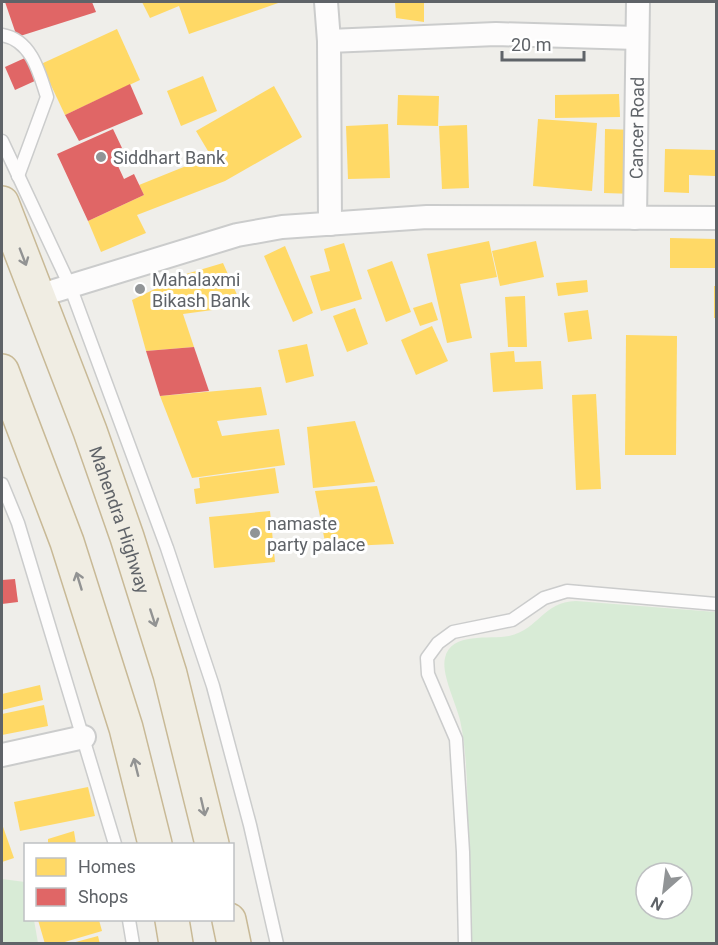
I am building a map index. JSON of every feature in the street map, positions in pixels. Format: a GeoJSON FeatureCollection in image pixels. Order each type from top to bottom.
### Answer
{"type":"FeatureCollection","features":[{"type":"Feature","properties":{"kind":"highway","name":"Mahendra Highway"},"geometry":{"type":"LineString","coordinates":[[10,189],[38,296],[94,441],[170,674],[212,843]]}},
{"type":"Feature","properties":{"kind":"highway"},"geometry":{"type":"LineString","coordinates":[[5,391],[67,542],[126,728],[156,843]]}},
{"type":"Feature","properties":{"kind":"highway"},"geometry":{"type":"LineString","coordinates":[[172,921],[176,944]]}},
{"type":"Feature","properties":{"kind":"highway"},"geometry":{"type":"LineString","coordinates":[[229,921],[234,944]]}},
{"type":"Feature","properties":{"kind":"street"},"geometry":{"type":"LineString","coordinates":[[326,2],[329,41],[330,224]]}},
{"type":"Feature","properties":{"kind":"street","name":"Cancer Road"},"geometry":{"type":"LineString","coordinates":[[635,218],[638,2]]}},
{"type":"Feature","properties":{"kind":"street"},"geometry":{"type":"LineString","coordinates":[[329,41],[496,34],[637,38]]}},
{"type":"Feature","properties":{"kind":"street"},"geometry":{"type":"LineString","coordinates":[[38,296],[237,235],[330,224],[427,217],[717,218]]}},
{"type":"Feature","properties":{"kind":"street"},"geometry":{"type":"LineString","coordinates":[[2,755],[84,737]]}},
{"type":"Feature","properties":{"kind":"lane"},"geometry":{"type":"LineString","coordinates":[[2,35],[14,37],[26,46],[47,97],[10,189]]}},
{"type":"Feature","properties":{"kind":"lane"},"geometry":{"type":"LineString","coordinates":[[2,141],[10,189],[70,286],[167,548],[213,686],[250,825],[277,944]]}},
{"type":"Feature","properties":{"kind":"lane"},"geometry":{"type":"LineString","coordinates":[[2,484],[18,523],[115,843]]}},
{"type":"Feature","properties":{"kind":"lane"},"geometry":{"type":"LineString","coordinates":[[465,944],[463,852],[456,739],[428,674],[428,658],[438,643],[453,632],[512,620],[544,598],[567,591],[717,604]]}},
{"type":"Feature","properties":{"kind":"lane"},"geometry":{"type":"LineString","coordinates":[[129,921],[133,944]]}},
{"type":"Feature","properties":{"kind":"green space"},"geometry":{"type":"Polygon","coordinates":[[[576,601],[716,612],[716,943],[472,943],[465,757],[460,720],[445,672],[445,658],[449,649],[463,640],[519,633],[556,606],[576,601]]]}},
{"type":"Feature","properties":{"kind":"green space"},"geometry":{"type":"Polygon","coordinates":[[[2,879],[24,882],[24,921],[34,921],[38,943],[2,943],[2,879]]]}},
{"type":"Feature","properties":{"kind":"building: Homes"},"geometry":{"type":"Polygon","coordinates":[[[142,2],[281,2],[189,34],[179,6],[150,18],[142,2]]]}},
{"type":"Feature","properties":{"kind":"building: Homes"},"geometry":{"type":"Polygon","coordinates":[[[395,2],[424,2],[424,22],[396,18],[395,2]]]}},
{"type":"Feature","properties":{"kind":"building: Homes"},"geometry":{"type":"Polygon","coordinates":[[[117,29],[140,80],[65,115],[41,64],[117,29]]]}},
{"type":"Feature","properties":{"kind":"building: Homes"},"geometry":{"type":"Polygon","coordinates":[[[203,76],[217,111],[181,126],[167,91],[203,76]]]}},
{"type":"Feature","properties":{"kind":"building: Homes"},"geometry":{"type":"Polygon","coordinates":[[[274,86],[302,137],[225,181],[137,215],[146,233],[101,252],[88,221],[144,195],[139,185],[211,156],[196,131],[274,86]]]}},
{"type":"Feature","properties":{"kind":"building: Homes"},"geometry":{"type":"Polygon","coordinates":[[[619,94],[620,117],[555,118],[555,95],[619,94]]]}},
{"type":"Feature","properties":{"kind":"building: Homes"},"geometry":{"type":"Polygon","coordinates":[[[398,95],[439,96],[438,126],[397,125],[398,95]]]}},
{"type":"Feature","properties":{"kind":"building: Homes"},"geometry":{"type":"Polygon","coordinates":[[[538,119],[597,123],[592,191],[533,186],[538,119]]]}},
{"type":"Feature","properties":{"kind":"building: Homes"},"geometry":{"type":"Polygon","coordinates":[[[388,124],[390,178],[348,179],[346,126],[388,124]]]}},
{"type":"Feature","properties":{"kind":"building: Homes"},"geometry":{"type":"Polygon","coordinates":[[[467,125],[469,188],[442,189],[439,126],[467,125]]]}},
{"type":"Feature","properties":{"kind":"building: Homes"},"geometry":{"type":"Polygon","coordinates":[[[605,129],[636,130],[635,194],[604,193],[605,129]]]}},
{"type":"Feature","properties":{"kind":"building: Homes"},"geometry":{"type":"Polygon","coordinates":[[[665,149],[716,150],[715,176],[689,175],[689,193],[664,192],[665,149]]]}},
{"type":"Feature","properties":{"kind":"building: Homes"},"geometry":{"type":"Polygon","coordinates":[[[670,238],[716,239],[716,268],[670,268],[670,238]]]}},
{"type":"Feature","properties":{"kind":"building: Homes"},"geometry":{"type":"Polygon","coordinates":[[[489,241],[497,277],[460,284],[472,338],[447,343],[427,254],[489,241]]]}},
{"type":"Feature","properties":{"kind":"building: Homes"},"geometry":{"type":"Polygon","coordinates":[[[536,241],[544,277],[500,286],[492,251],[536,241]]]}},
{"type":"Feature","properties":{"kind":"building: Homes"},"geometry":{"type":"Polygon","coordinates":[[[344,243],[362,299],[321,311],[310,276],[330,271],[324,249],[344,243]]]}},
{"type":"Feature","properties":{"kind":"building: Homes"},"geometry":{"type":"Polygon","coordinates":[[[285,246],[313,313],[293,322],[264,256],[285,246]]]}},
{"type":"Feature","properties":{"kind":"building: Homes"},"geometry":{"type":"Polygon","coordinates":[[[392,261],[411,312],[386,322],[367,270],[392,261]]]}},
{"type":"Feature","properties":{"kind":"building: Homes"},"geometry":{"type":"Polygon","coordinates":[[[223,263],[242,306],[183,314],[194,347],[146,351],[132,300],[186,274],[223,263]]]}},
{"type":"Feature","properties":{"kind":"building: Homes"},"geometry":{"type":"Polygon","coordinates":[[[587,280],[588,292],[558,296],[556,283],[587,280]]]}},
{"type":"Feature","properties":{"kind":"building: Homes"},"geometry":{"type":"Polygon","coordinates":[[[714,286],[716,286],[716,318],[714,318],[714,286]]]}},
{"type":"Feature","properties":{"kind":"building: Homes"},"geometry":{"type":"Polygon","coordinates":[[[525,296],[527,347],[508,347],[505,297],[525,296]]]}},
{"type":"Feature","properties":{"kind":"building: Homes"},"geometry":{"type":"Polygon","coordinates":[[[432,302],[438,320],[420,326],[413,308],[432,302]]]}},
{"type":"Feature","properties":{"kind":"building: Homes"},"geometry":{"type":"Polygon","coordinates":[[[355,308],[368,344],[347,352],[333,316],[355,308]]]}},
{"type":"Feature","properties":{"kind":"building: Homes"},"geometry":{"type":"Polygon","coordinates":[[[588,310],[592,339],[568,342],[564,313],[588,310]]]}},
{"type":"Feature","properties":{"kind":"building: Homes"},"geometry":{"type":"Polygon","coordinates":[[[432,326],[448,361],[416,375],[401,340],[432,326]]]}},
{"type":"Feature","properties":{"kind":"building: Homes"},"geometry":{"type":"Polygon","coordinates":[[[626,335],[677,336],[676,455],[625,455],[626,335]]]}},
{"type":"Feature","properties":{"kind":"building: Homes"},"geometry":{"type":"Polygon","coordinates":[[[307,344],[314,376],[286,383],[278,350],[307,344]]]}},
{"type":"Feature","properties":{"kind":"building: Homes"},"geometry":{"type":"Polygon","coordinates":[[[514,351],[515,362],[541,361],[543,389],[493,392],[490,353],[514,351]]]}},
{"type":"Feature","properties":{"kind":"building: Homes"},"geometry":{"type":"Polygon","coordinates":[[[261,387],[267,415],[217,421],[222,436],[279,429],[285,465],[192,478],[160,396],[261,387]]]}},
{"type":"Feature","properties":{"kind":"building: Homes"},"geometry":{"type":"Polygon","coordinates":[[[596,394],[601,489],[576,490],[572,395],[596,394]]]}},
{"type":"Feature","properties":{"kind":"building: Homes"},"geometry":{"type":"Polygon","coordinates":[[[355,421],[375,482],[313,488],[307,427],[355,421]]]}},
{"type":"Feature","properties":{"kind":"building: Homes"},"geometry":{"type":"Polygon","coordinates":[[[275,468],[279,493],[196,504],[194,489],[200,488],[199,478],[275,468]]]}},
{"type":"Feature","properties":{"kind":"building: Homes"},"geometry":{"type":"Polygon","coordinates":[[[377,486],[394,544],[326,547],[315,491],[377,486]]]}},
{"type":"Feature","properties":{"kind":"building: Homes"},"geometry":{"type":"Polygon","coordinates":[[[270,511],[275,562],[214,568],[209,517],[270,511]]]}},
{"type":"Feature","properties":{"kind":"building: Homes"},"geometry":{"type":"Polygon","coordinates":[[[40,685],[43,700],[2,710],[2,694],[40,685]]]}},
{"type":"Feature","properties":{"kind":"building: Homes"},"geometry":{"type":"Polygon","coordinates":[[[44,705],[48,726],[2,735],[2,714],[44,705]]]}},
{"type":"Feature","properties":{"kind":"building: Homes"},"geometry":{"type":"Polygon","coordinates":[[[88,787],[95,816],[20,831],[14,802],[88,787]]]}},
{"type":"Feature","properties":{"kind":"building: Homes"},"geometry":{"type":"Polygon","coordinates":[[[2,824],[14,858],[2,862],[2,824]]]}},
{"type":"Feature","properties":{"kind":"building: Homes"},"geometry":{"type":"Polygon","coordinates":[[[74,831],[76,843],[48,843],[48,839],[74,831]]]}},
{"type":"Feature","properties":{"kind":"building: Homes"},"geometry":{"type":"Polygon","coordinates":[[[38,921],[99,921],[102,931],[58,944],[45,944],[38,921]]]}},
{"type":"Feature","properties":{"kind":"building: Homes"},"geometry":{"type":"Polygon","coordinates":[[[98,936],[100,944],[72,944],[72,943],[98,936]]]}},
{"type":"Feature","properties":{"kind":"building: Shops"},"geometry":{"type":"Polygon","coordinates":[[[5,2],[92,2],[96,12],[17,37],[5,2]]]}},
{"type":"Feature","properties":{"kind":"building: Shops"},"geometry":{"type":"Polygon","coordinates":[[[27,57],[37,80],[15,90],[5,67],[27,57]]]}},
{"type":"Feature","properties":{"kind":"building: Shops"},"geometry":{"type":"Polygon","coordinates":[[[130,84],[143,114],[79,141],[65,115],[130,84]]]}},
{"type":"Feature","properties":{"kind":"building: Shops"},"geometry":{"type":"Polygon","coordinates":[[[113,129],[122,148],[112,153],[124,179],[134,174],[144,195],[88,221],[57,154],[113,129]]]}},
{"type":"Feature","properties":{"kind":"building: Shops"},"geometry":{"type":"Polygon","coordinates":[[[194,347],[209,391],[160,396],[146,351],[194,347]]]}},
{"type":"Feature","properties":{"kind":"building: Shops"},"geometry":{"type":"Polygon","coordinates":[[[15,579],[18,602],[2,604],[2,580],[15,579]]]}},
{"type":"Feature","properties":{"kind":"place","name":"Siddhart Bank"},"geometry":{"type":"Point","coordinates":[101,157]}},
{"type":"Feature","properties":{"kind":"place","name":"Mahalaxmi Bikash Bank"},"geometry":{"type":"Point","coordinates":[140,289]}},
{"type":"Feature","properties":{"kind":"place","name":"namaste party palace"},"geometry":{"type":"Point","coordinates":[255,533]}}]}
